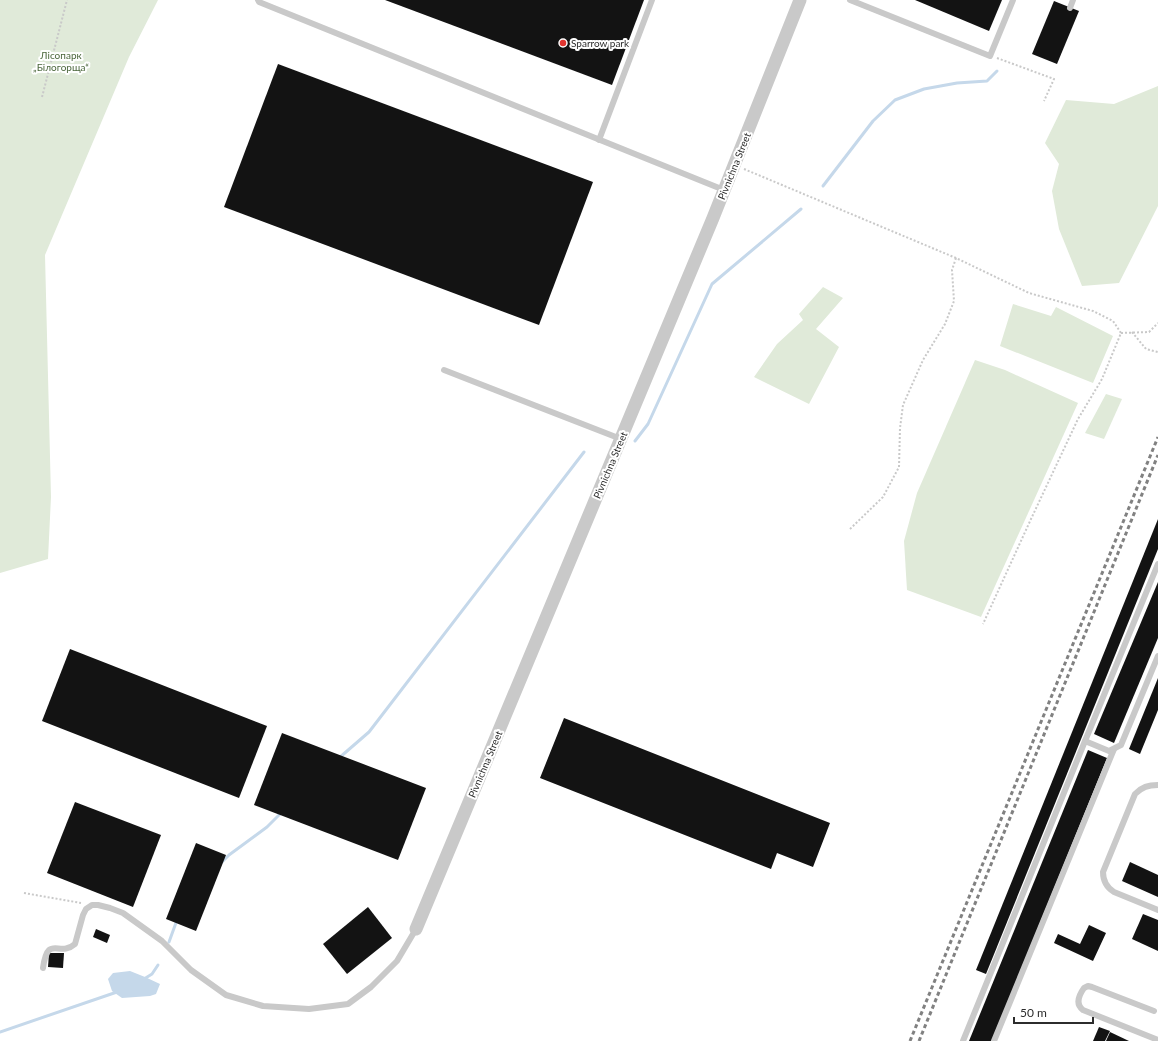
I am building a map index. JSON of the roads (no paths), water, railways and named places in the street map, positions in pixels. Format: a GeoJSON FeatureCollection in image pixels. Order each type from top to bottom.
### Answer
{"type":"FeatureCollection","features":[{"type":"Feature","properties":{"kind":"street","name":"Pivnichna Street"},"geometry":{"type":"LineString","coordinates":[[416,929],[735,165],[800,0]]}},
{"type":"Feature","properties":{"kind":"lane"},"geometry":{"type":"LineString","coordinates":[[258,0],[259,2],[724,190]]}},
{"type":"Feature","properties":{"kind":"lane"},"geometry":{"type":"LineString","coordinates":[[599,140],[652,0]]}},
{"type":"Feature","properties":{"kind":"lane"},"geometry":{"type":"LineString","coordinates":[[850,0],[990,56],[1013,0]]}},
{"type":"Feature","properties":{"kind":"lane"},"geometry":{"type":"LineString","coordinates":[[1070,8],[1073,0]]}},
{"type":"Feature","properties":{"kind":"lane"},"geometry":{"type":"LineString","coordinates":[[444,370],[621,439]]}},
{"type":"Feature","properties":{"kind":"lane"},"geometry":{"type":"LineString","coordinates":[[963,1041],[1158,564]]}},
{"type":"Feature","properties":{"kind":"lane"},"geometry":{"type":"LineString","coordinates":[[1085,741],[1108,751],[1121,745],[1158,656]]}},
{"type":"Feature","properties":{"kind":"lane"},"geometry":{"type":"LineString","coordinates":[[994,1041],[1114,749]]}},
{"type":"Feature","properties":{"kind":"lane"},"geometry":{"type":"LineString","coordinates":[[1158,785],[1146,786],[1135,794],[1103,872],[1103,878],[1105,884],[1114,892],[1158,910]]}},
{"type":"Feature","properties":{"kind":"lane"},"geometry":{"type":"LineString","coordinates":[[43,968],[44,956],[49,949],[67,948],[75,944],[86,909],[92,905],[98,905],[123,913],[162,941],[191,970],[226,995],[263,1006],[309,1009],[348,1004],[371,987],[397,961],[416,929]]}},
{"type":"Feature","properties":{"kind":"lane"},"geometry":{"type":"LineString","coordinates":[[1154,1011],[1088,986],[1084,988],[1078,999],[1079,1007],[1083,1010],[1158,1040]]}},
{"type":"Feature","properties":{"kind":"water"},"geometry":{"type":"Polygon","coordinates":[[[130,971],[160,984],[156,994],[150,996],[122,998],[112,991],[108,979],[113,973],[130,971]]]}},
{"type":"Feature","properties":{"kind":"waterway"},"geometry":{"type":"LineString","coordinates":[[823,186],[873,121],[895,100],[924,89],[957,83],[987,81],[997,71]]}},
{"type":"Feature","properties":{"kind":"waterway"},"geometry":{"type":"LineString","coordinates":[[635,441],[648,424],[712,284],[801,209]]}},
{"type":"Feature","properties":{"kind":"waterway"},"geometry":{"type":"LineString","coordinates":[[339,758],[369,732],[584,452]]}},
{"type":"Feature","properties":{"kind":"waterway"},"geometry":{"type":"LineString","coordinates":[[221,863],[229,855],[267,827],[281,813]]}},
{"type":"Feature","properties":{"kind":"waterway"},"geometry":{"type":"LineString","coordinates":[[169,942],[177,920]]}},
{"type":"Feature","properties":{"kind":"waterway"},"geometry":{"type":"LineString","coordinates":[[144,979],[152,974],[158,965]]}},
{"type":"Feature","properties":{"kind":"waterway"},"geometry":{"type":"LineString","coordinates":[[0,1032],[117,992]]}},
{"type":"Feature","properties":{"kind":"railway"},"geometry":{"type":"LineString","coordinates":[[910,1041],[1158,437]]}},
{"type":"Feature","properties":{"kind":"railway"},"geometry":{"type":"LineString","coordinates":[[919,1041],[1158,455]]}},
{"type":"Feature","properties":{"kind":"place","name":"Sparrow park"},"geometry":{"type":"Point","coordinates":[563,43]}},
{"type":"Feature","properties":{"kind":"park label","name":"Лісопарк „Білогорща“"},"geometry":{"type":"Point","coordinates":[61,60]}}]}
